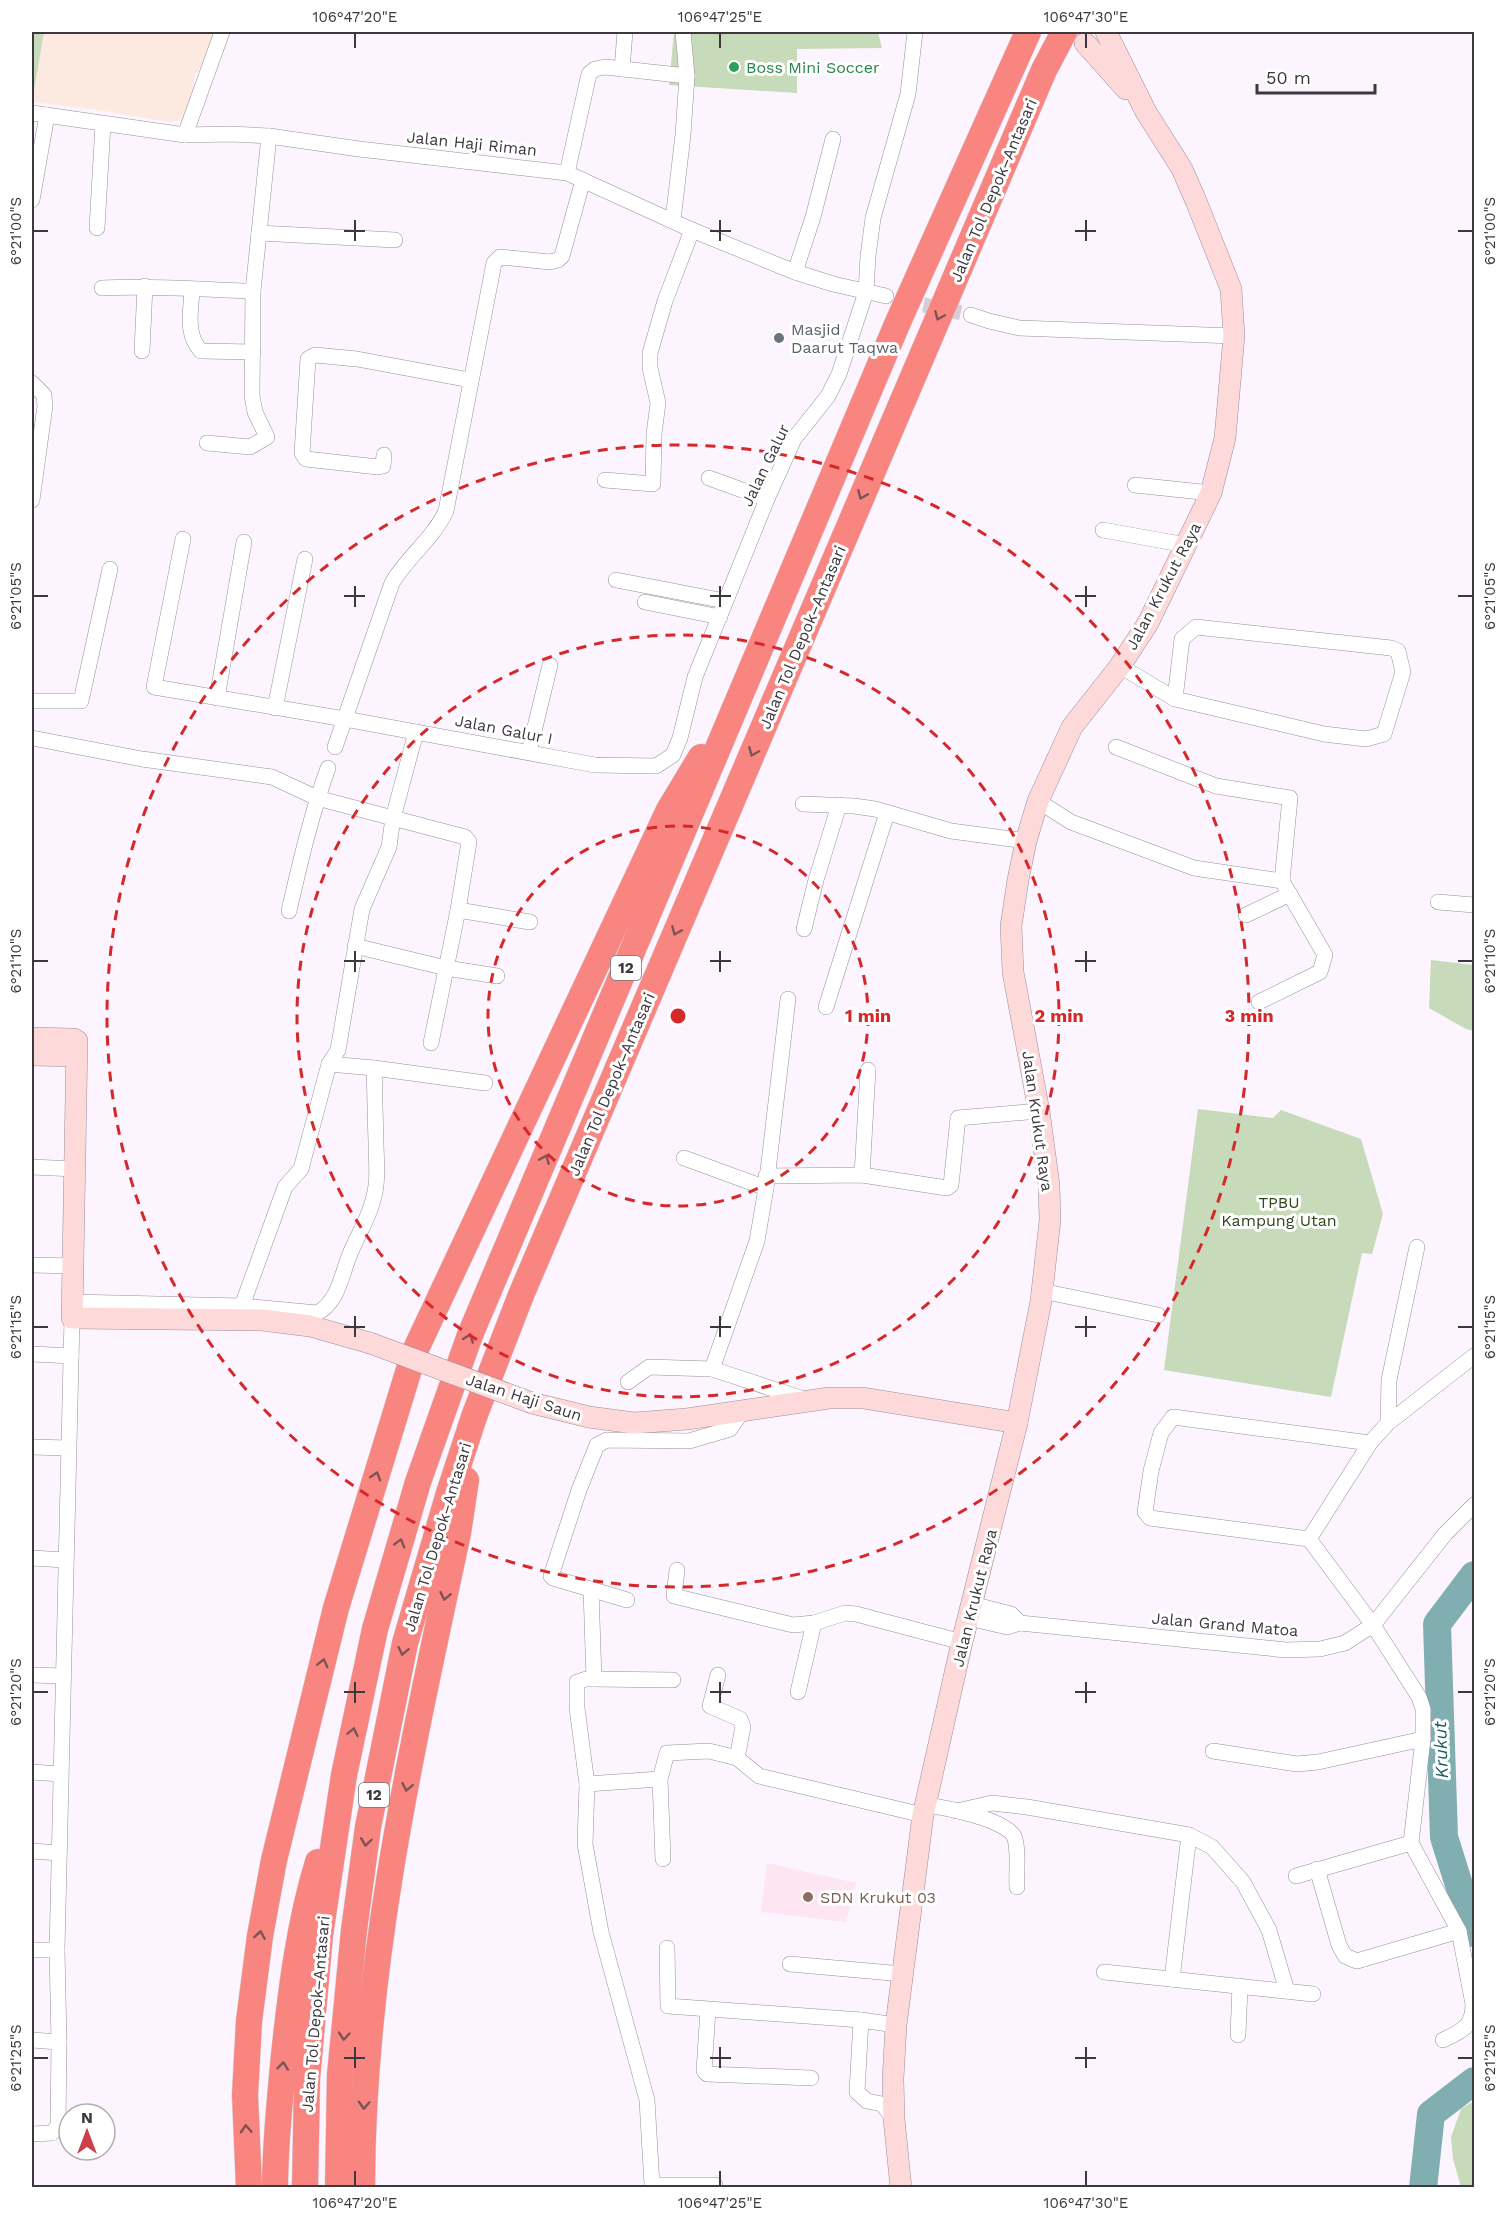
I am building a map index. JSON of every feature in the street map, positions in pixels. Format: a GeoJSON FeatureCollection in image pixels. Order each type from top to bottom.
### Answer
{"type":"FeatureCollection","features":[{"type":"Feature","properties":{"kind":"highway","name":"Jalan Tol Depok–Antasari"},"geometry":{"type":"LineString","coordinates":[[305,2187],[307,2079],[319,1946],[344,1776],[375,1629],[418,1482],[470,1335],[898,322],[1028,32]]}},
{"type":"Feature","properties":{"kind":"highway","name":"Jalan Tol Depok–Antasari"},"geometry":{"type":"LineString","coordinates":[[338,2187],[340,2075],[354,1930],[368,1827],[405,1643],[475,1414],[521,1295],[1026,113],[1074,37]]}},
{"type":"Feature","properties":{"kind":"highway"},"geometry":{"type":"LineString","coordinates":[[249,2187],[245,2095],[249,2022],[260,1936],[274,1860],[336,1608],[414,1353],[669,810],[750,675]]}},
{"type":"Feature","properties":{"kind":"highway"},"geometry":{"type":"LineString","coordinates":[[362,2187],[362,2141],[368,2038],[378,1950],[394,1852],[458,1533],[475,1414]]}},
{"type":"Feature","properties":{"kind":"highway"},"geometry":{"type":"LineString","coordinates":[[275,2187],[275,2145],[288,2018],[306,1903],[344,1776]]}},
{"type":"Feature","properties":{"kind":"street"},"geometry":{"type":"LineString","coordinates":[[185,135],[222,32]]}},
{"type":"Feature","properties":{"kind":"street"},"geometry":{"type":"LineString","coordinates":[[622,69],[625,32]]}},
{"type":"Feature","properties":{"kind":"street"},"geometry":{"type":"LineString","coordinates":[[673,220],[687,76],[683,32]]}},
{"type":"Feature","properties":{"kind":"street","name":"Jalan Galur"},"geometry":{"type":"LineString","coordinates":[[656,766],[673,755],[695,677],[767,499],[794,439],[828,396],[839,374],[866,292],[873,218],[908,94],[915,32]]}},
{"type":"Feature","properties":{"kind":"street","name":"Jalan Krukut Raya"},"geometry":{"type":"LineString","coordinates":[[901,2187],[894,2119],[893,2079],[896,2025],[924,1810],[962,1642],[1017,1423],[1042,1291],[1050,1220],[1050,1185],[1012,960],[1011,926],[1026,841],[1038,801],[1072,727],[1120,666],[1148,623],[1211,493],[1225,438],[1234,336],[1231,289],[1182,169],[1146,112],[1106,32]]}},
{"type":"Feature","properties":{"kind":"street","name":"Jalan Krukut Raya"},"geometry":{"type":"LineString","coordinates":[[1074,37],[1146,112]]}},
{"type":"Feature","properties":{"kind":"street"},"geometry":{"type":"LineString","coordinates":[[567,173],[589,74],[605,67],[687,76]]}},
{"type":"Feature","properties":{"kind":"street"},"geometry":{"type":"LineString","coordinates":[[32,200],[39,114]]}},
{"type":"Feature","properties":{"kind":"street","name":"Jalan Haji Riman"},"geometry":{"type":"LineString","coordinates":[[39,114],[185,135],[269,136],[359,149],[567,173],[692,230],[795,272],[886,296]]}},
{"type":"Feature","properties":{"kind":"street"},"geometry":{"type":"LineString","coordinates":[[98,228],[103,124]]}},
{"type":"Feature","properties":{"kind":"street"},"geometry":{"type":"LineString","coordinates":[[207,443],[250,447],[267,437],[255,412],[252,396],[253,291],[269,136]]}},
{"type":"Feature","properties":{"kind":"street"},"geometry":{"type":"LineString","coordinates":[[795,272],[813,217],[833,139]]}},
{"type":"Feature","properties":{"kind":"street"},"geometry":{"type":"LineString","coordinates":[[335,747],[392,584],[404,565],[440,525],[446,511],[494,263],[500,257],[550,262],[558,260],[562,256],[583,180]]}},
{"type":"Feature","properties":{"kind":"street"},"geometry":{"type":"LineString","coordinates":[[605,480],[653,484],[654,434],[658,403],[650,368],[650,353],[665,302],[692,230]]}},
{"type":"Feature","properties":{"kind":"street"},"geometry":{"type":"LineString","coordinates":[[259,233],[395,240]]}},
{"type":"Feature","properties":{"kind":"street"},"geometry":{"type":"LineString","coordinates":[[102,288],[145,286],[192,290],[253,291]]}},
{"type":"Feature","properties":{"kind":"street"},"geometry":{"type":"LineString","coordinates":[[142,351],[145,286]]}},
{"type":"Feature","properties":{"kind":"street"},"geometry":{"type":"LineString","coordinates":[[192,290],[191,335],[194,344],[201,351],[253,352]]}},
{"type":"Feature","properties":{"kind":"street"},"geometry":{"type":"LineString","coordinates":[[971,315],[1019,328],[1234,336]]}},
{"type":"Feature","properties":{"kind":"street"},"geometry":{"type":"LineString","coordinates":[[384,455],[383,466],[378,467],[306,459],[302,453],[308,359],[315,355],[357,358],[470,380]]}},
{"type":"Feature","properties":{"kind":"street"},"geometry":{"type":"LineString","coordinates":[[32,383],[44,395],[45,406],[32,500]]}},
{"type":"Feature","properties":{"kind":"street"},"geometry":{"type":"LineString","coordinates":[[709,478],[767,499]]}},
{"type":"Feature","properties":{"kind":"street"},"geometry":{"type":"LineString","coordinates":[[1135,485],[1211,493]]}},
{"type":"Feature","properties":{"kind":"street"},"geometry":{"type":"LineString","coordinates":[[1103,530],[1186,545]]}},
{"type":"Feature","properties":{"kind":"street","name":"Jalan Galur I"},"geometry":{"type":"LineString","coordinates":[[183,539],[154,687],[595,765],[656,766]]}},
{"type":"Feature","properties":{"kind":"street"},"geometry":{"type":"LineString","coordinates":[[217,698],[244,542]]}},
{"type":"Feature","properties":{"kind":"street"},"geometry":{"type":"LineString","coordinates":[[275,708],[305,559]]}},
{"type":"Feature","properties":{"kind":"street"},"geometry":{"type":"LineString","coordinates":[[32,701],[81,701],[110,569]]}},
{"type":"Feature","properties":{"kind":"street"},"geometry":{"type":"LineString","coordinates":[[616,580],[725,601]]}},
{"type":"Feature","properties":{"kind":"street"},"geometry":{"type":"LineString","coordinates":[[645,602],[720,617]]}},
{"type":"Feature","properties":{"kind":"street"},"geometry":{"type":"LineString","coordinates":[[1120,666],[1175,699],[1324,735],[1366,740],[1384,734],[1403,672],[1398,651],[1391,648],[1196,627],[1182,639],[1175,699]]}},
{"type":"Feature","properties":{"kind":"street"},"geometry":{"type":"LineString","coordinates":[[529,752],[550,665]]}},
{"type":"Feature","properties":{"kind":"street"},"geometry":{"type":"LineString","coordinates":[[242,1306],[285,1187],[301,1169],[329,1064],[338,1050],[364,903],[389,847],[393,818],[417,732]]}},
{"type":"Feature","properties":{"kind":"street"},"geometry":{"type":"LineString","coordinates":[[32,738],[142,759],[272,777],[317,798],[467,838],[468,853],[458,910],[431,1042]]}},
{"type":"Feature","properties":{"kind":"street"},"geometry":{"type":"LineString","coordinates":[[1116,747],[1216,786],[1290,798],[1286,887],[1325,955],[1320,972],[1259,1002]]}},
{"type":"Feature","properties":{"kind":"street"},"geometry":{"type":"LineString","coordinates":[[289,911],[317,798],[328,768]]}},
{"type":"Feature","properties":{"kind":"street"},"geometry":{"type":"LineString","coordinates":[[1038,801],[1071,822],[1194,868],[1286,887]]}},
{"type":"Feature","properties":{"kind":"street"},"geometry":{"type":"LineString","coordinates":[[803,804],[875,809],[951,831],[1026,841]]}},
{"type":"Feature","properties":{"kind":"street"},"geometry":{"type":"LineString","coordinates":[[804,929],[839,805]]}},
{"type":"Feature","properties":{"kind":"street"},"geometry":{"type":"LineString","coordinates":[[826,1007],[887,813]]}},
{"type":"Feature","properties":{"kind":"street"},"geometry":{"type":"LineString","coordinates":[[1246,915],[1286,887]]}},
{"type":"Feature","properties":{"kind":"street"},"geometry":{"type":"LineString","coordinates":[[1438,902],[1474,905]]}},
{"type":"Feature","properties":{"kind":"street"},"geometry":{"type":"LineString","coordinates":[[458,910],[530,922]]}},
{"type":"Feature","properties":{"kind":"street"},"geometry":{"type":"LineString","coordinates":[[355,946],[447,968],[497,976]]}},
{"type":"Feature","properties":{"kind":"street"},"geometry":{"type":"LineString","coordinates":[[712,1369],[757,1241],[788,999]]}},
{"type":"Feature","properties":{"kind":"street"},"geometry":{"type":"LineString","coordinates":[[32,1038],[76,1048]]}},
{"type":"Feature","properties":{"kind":"street"},"geometry":{"type":"LineString","coordinates":[[32,1055],[76,1048]]}},
{"type":"Feature","properties":{"kind":"street"},"geometry":{"type":"LineString","coordinates":[[32,2134],[52,2133],[58,2126],[57,1950],[65,1560],[75,1266],[76,1048]]}},
{"type":"Feature","properties":{"kind":"street"},"geometry":{"type":"LineString","coordinates":[[329,1064],[485,1083]]}},
{"type":"Feature","properties":{"kind":"street"},"geometry":{"type":"LineString","coordinates":[[73,1310],[242,1306],[317,1313],[330,1304],[350,1253],[372,1207],[375,1195],[377,1170],[374,1068]]}},
{"type":"Feature","properties":{"kind":"street"},"geometry":{"type":"LineString","coordinates":[[862,1175],[868,1070]]}},
{"type":"Feature","properties":{"kind":"street"},"geometry":{"type":"LineString","coordinates":[[684,1158],[766,1182],[862,1175],[947,1188],[951,1185],[958,1118],[1039,1111]]}},
{"type":"Feature","properties":{"kind":"street"},"geometry":{"type":"LineString","coordinates":[[32,1167],[75,1169]]}},
{"type":"Feature","properties":{"kind":"street"},"geometry":{"type":"LineString","coordinates":[[1388,1424],[1389,1380],[1417,1247]]}},
{"type":"Feature","properties":{"kind":"street"},"geometry":{"type":"LineString","coordinates":[[32,1265],[75,1266]]}},
{"type":"Feature","properties":{"kind":"street"},"geometry":{"type":"LineString","coordinates":[[1042,1291],[1158,1315]]}},
{"type":"Feature","properties":{"kind":"street","name":"Jalan Haji Saun"},"geometry":{"type":"LineString","coordinates":[[73,1310],[262,1320],[310,1326],[370,1343],[532,1403],[589,1417],[634,1423],[687,1419],[829,1398],[863,1398],[1017,1423]]}},
{"type":"Feature","properties":{"kind":"street"},"geometry":{"type":"LineString","coordinates":[[32,1354],[71,1356]]}},
{"type":"Feature","properties":{"kind":"street"},"geometry":{"type":"LineString","coordinates":[[1309,1539],[1370,1443],[1388,1424],[1474,1356]]}},
{"type":"Feature","properties":{"kind":"street"},"geometry":{"type":"LineString","coordinates":[[628,1382],[649,1367],[712,1369],[809,1400]]}},
{"type":"Feature","properties":{"kind":"street"},"geometry":{"type":"LineString","coordinates":[[627,1600],[551,1576],[579,1490],[597,1445],[607,1440],[689,1441],[730,1429],[743,1410]]}},
{"type":"Feature","properties":{"kind":"street"},"geometry":{"type":"LineString","coordinates":[[1370,1443],[1173,1418],[1161,1434],[1151,1471],[1145,1512],[1150,1518],[1309,1539],[1373,1625],[1419,1696],[1423,1709],[1423,1739],[1411,1843],[1459,1931],[1473,2004],[1473,2016],[1462,2030],[1443,2040]]}},
{"type":"Feature","properties":{"kind":"street"},"geometry":{"type":"LineString","coordinates":[[32,1448],[68,1448]]}},
{"type":"Feature","properties":{"kind":"street","name":"Jalan Grand Matoa"},"geometry":{"type":"LineString","coordinates":[[971,1611],[1007,1627],[1020,1623],[1286,1650],[1320,1649],[1345,1643],[1373,1625],[1444,1534],[1474,1505]]}},
{"type":"Feature","properties":{"kind":"street"},"geometry":{"type":"LineString","coordinates":[[32,1558],[65,1560]]}},
{"type":"Feature","properties":{"kind":"street"},"geometry":{"type":"LineString","coordinates":[[676,1569],[674,1596],[793,1625],[814,1623],[845,1613],[856,1614],[962,1642]]}},
{"type":"Feature","properties":{"kind":"street"},"geometry":{"type":"LineString","coordinates":[[591,1590],[594,1679]]}},
{"type":"Feature","properties":{"kind":"street"},"geometry":{"type":"LineString","coordinates":[[798,1692],[814,1623]]}},
{"type":"Feature","properties":{"kind":"street"},"geometry":{"type":"LineString","coordinates":[[32,1675],[63,1676]]}},
{"type":"Feature","properties":{"kind":"street"},"geometry":{"type":"LineString","coordinates":[[718,1675],[710,1706],[741,1719],[743,1727],[736,1758]]}},
{"type":"Feature","properties":{"kind":"street"},"geometry":{"type":"LineString","coordinates":[[673,1680],[586,1679],[576,1682],[587,1784],[585,1844],[601,1932],[646,2100],[652,2186],[715,2185]]}},
{"type":"Feature","properties":{"kind":"street"},"geometry":{"type":"LineString","coordinates":[[1213,1751],[1297,1764],[1318,1762],[1423,1739]]}},
{"type":"Feature","properties":{"kind":"street"},"geometry":{"type":"LineString","coordinates":[[663,1859],[660,1779],[667,1753],[710,1751],[736,1758],[759,1776],[924,1810],[957,1811],[992,1803],[1189,1835],[1212,1846],[1244,1882],[1269,1930],[1287,1991]]}},
{"type":"Feature","properties":{"kind":"street"},"geometry":{"type":"LineString","coordinates":[[32,1772],[60,1774]]}},
{"type":"Feature","properties":{"kind":"street"},"geometry":{"type":"LineString","coordinates":[[587,1784],[660,1779]]}},
{"type":"Feature","properties":{"kind":"street"},"geometry":{"type":"LineString","coordinates":[[957,1811],[1012,1832],[1016,1840],[1017,1887]]}},
{"type":"Feature","properties":{"kind":"street"},"geometry":{"type":"LineString","coordinates":[[1172,1979],[1189,1835]]}},
{"type":"Feature","properties":{"kind":"street"},"geometry":{"type":"LineString","coordinates":[[1296,1876],[1411,1843]]}},
{"type":"Feature","properties":{"kind":"street"},"geometry":{"type":"LineString","coordinates":[[32,1851],[59,1853]]}},
{"type":"Feature","properties":{"kind":"street"},"geometry":{"type":"LineString","coordinates":[[1317,1869],[1339,1945],[1345,1956],[1357,1961],[1459,1931]]}},
{"type":"Feature","properties":{"kind":"street"},"geometry":{"type":"LineString","coordinates":[[667,1948],[668,2006],[861,2020],[896,2025]]}},
{"type":"Feature","properties":{"kind":"street"},"geometry":{"type":"LineString","coordinates":[[32,1950],[57,1950]]}},
{"type":"Feature","properties":{"kind":"street"},"geometry":{"type":"LineString","coordinates":[[790,1964],[903,1974]]}},
{"type":"Feature","properties":{"kind":"street"},"geometry":{"type":"LineString","coordinates":[[1104,1972],[1314,1994]]}},
{"type":"Feature","properties":{"kind":"street"},"geometry":{"type":"LineString","coordinates":[[1239,2035],[1240,1986]]}},
{"type":"Feature","properties":{"kind":"street"},"geometry":{"type":"LineString","coordinates":[[708,2010],[706,2074],[811,2078]]}},
{"type":"Feature","properties":{"kind":"street"},"geometry":{"type":"LineString","coordinates":[[861,2020],[857,2092],[867,2102],[882,2104],[894,2119]]}},
{"type":"Feature","properties":{"kind":"street"},"geometry":{"type":"LineString","coordinates":[[32,2040],[59,2042]]}},
{"type":"Feature","properties":{"kind":"shaded area"},"geometry":{"type":"Polygon","coordinates":[[[32,32],[222,32],[217,46],[195,74],[188,118],[169,122],[32,102],[32,32]]]}},
{"type":"Feature","properties":{"kind":"shaded area","name":"SDN Krukut 03"},"geometry":{"type":"Polygon","coordinates":[[[767,1863],[856,1883],[846,1922],[761,1912],[767,1863]]]}},
{"type":"Feature","properties":{"kind":"green space"},"geometry":{"type":"Polygon","coordinates":[[[32,32],[44,32],[34,90],[32,90],[32,32]]]}},
{"type":"Feature","properties":{"kind":"green space","name":"Boss Mini Soccer"},"geometry":{"type":"Polygon","coordinates":[[[674,32],[878,32],[882,48],[797,49],[797,93],[669,85],[674,32]]]}},
{"type":"Feature","properties":{"kind":"green space"},"geometry":{"type":"Polygon","coordinates":[[[1431,960],[1474,965],[1474,1031],[1466,1029],[1429,1008],[1431,960]]]}},
{"type":"Feature","properties":{"kind":"green space","name":"TPBU Kampung Utan"},"geometry":{"type":"Polygon","coordinates":[[[1198,1109],[1273,1118],[1281,1110],[1361,1139],[1383,1214],[1372,1254],[1362,1253],[1331,1397],[1164,1370],[1198,1109]]]}},
{"type":"Feature","properties":{"kind":"green space"},"geometry":{"type":"Polygon","coordinates":[[[1474,2101],[1474,2187],[1461,2187],[1453,2159],[1451,2137],[1461,2109],[1474,2101]]]}},
{"type":"Feature","properties":{"kind":"waterway","name":"Krukut"},"geometry":{"type":"LineString","coordinates":[[1474,1575],[1437,1624],[1444,1837],[1474,1933]]}},
{"type":"Feature","properties":{"kind":"waterway","name":"Krukut"},"geometry":{"type":"LineString","coordinates":[[1423,2188],[1431,2114],[1474,2081]]}},
{"type":"Feature","properties":{"kind":"tunnel"},"geometry":{"type":"LineString","coordinates":[[901,300],[971,315]]}},
{"type":"Feature","properties":{"kind":"place","name":"Boss Mini Soccer"},"geometry":{"type":"Point","coordinates":[734,67]}},
{"type":"Feature","properties":{"kind":"place","name":"Masjid Daarut Taqwa"},"geometry":{"type":"Point","coordinates":[779,338]}},
{"type":"Feature","properties":{"kind":"place","name":"SDN Krukut 03"},"geometry":{"type":"Point","coordinates":[808,1897]}}]}
